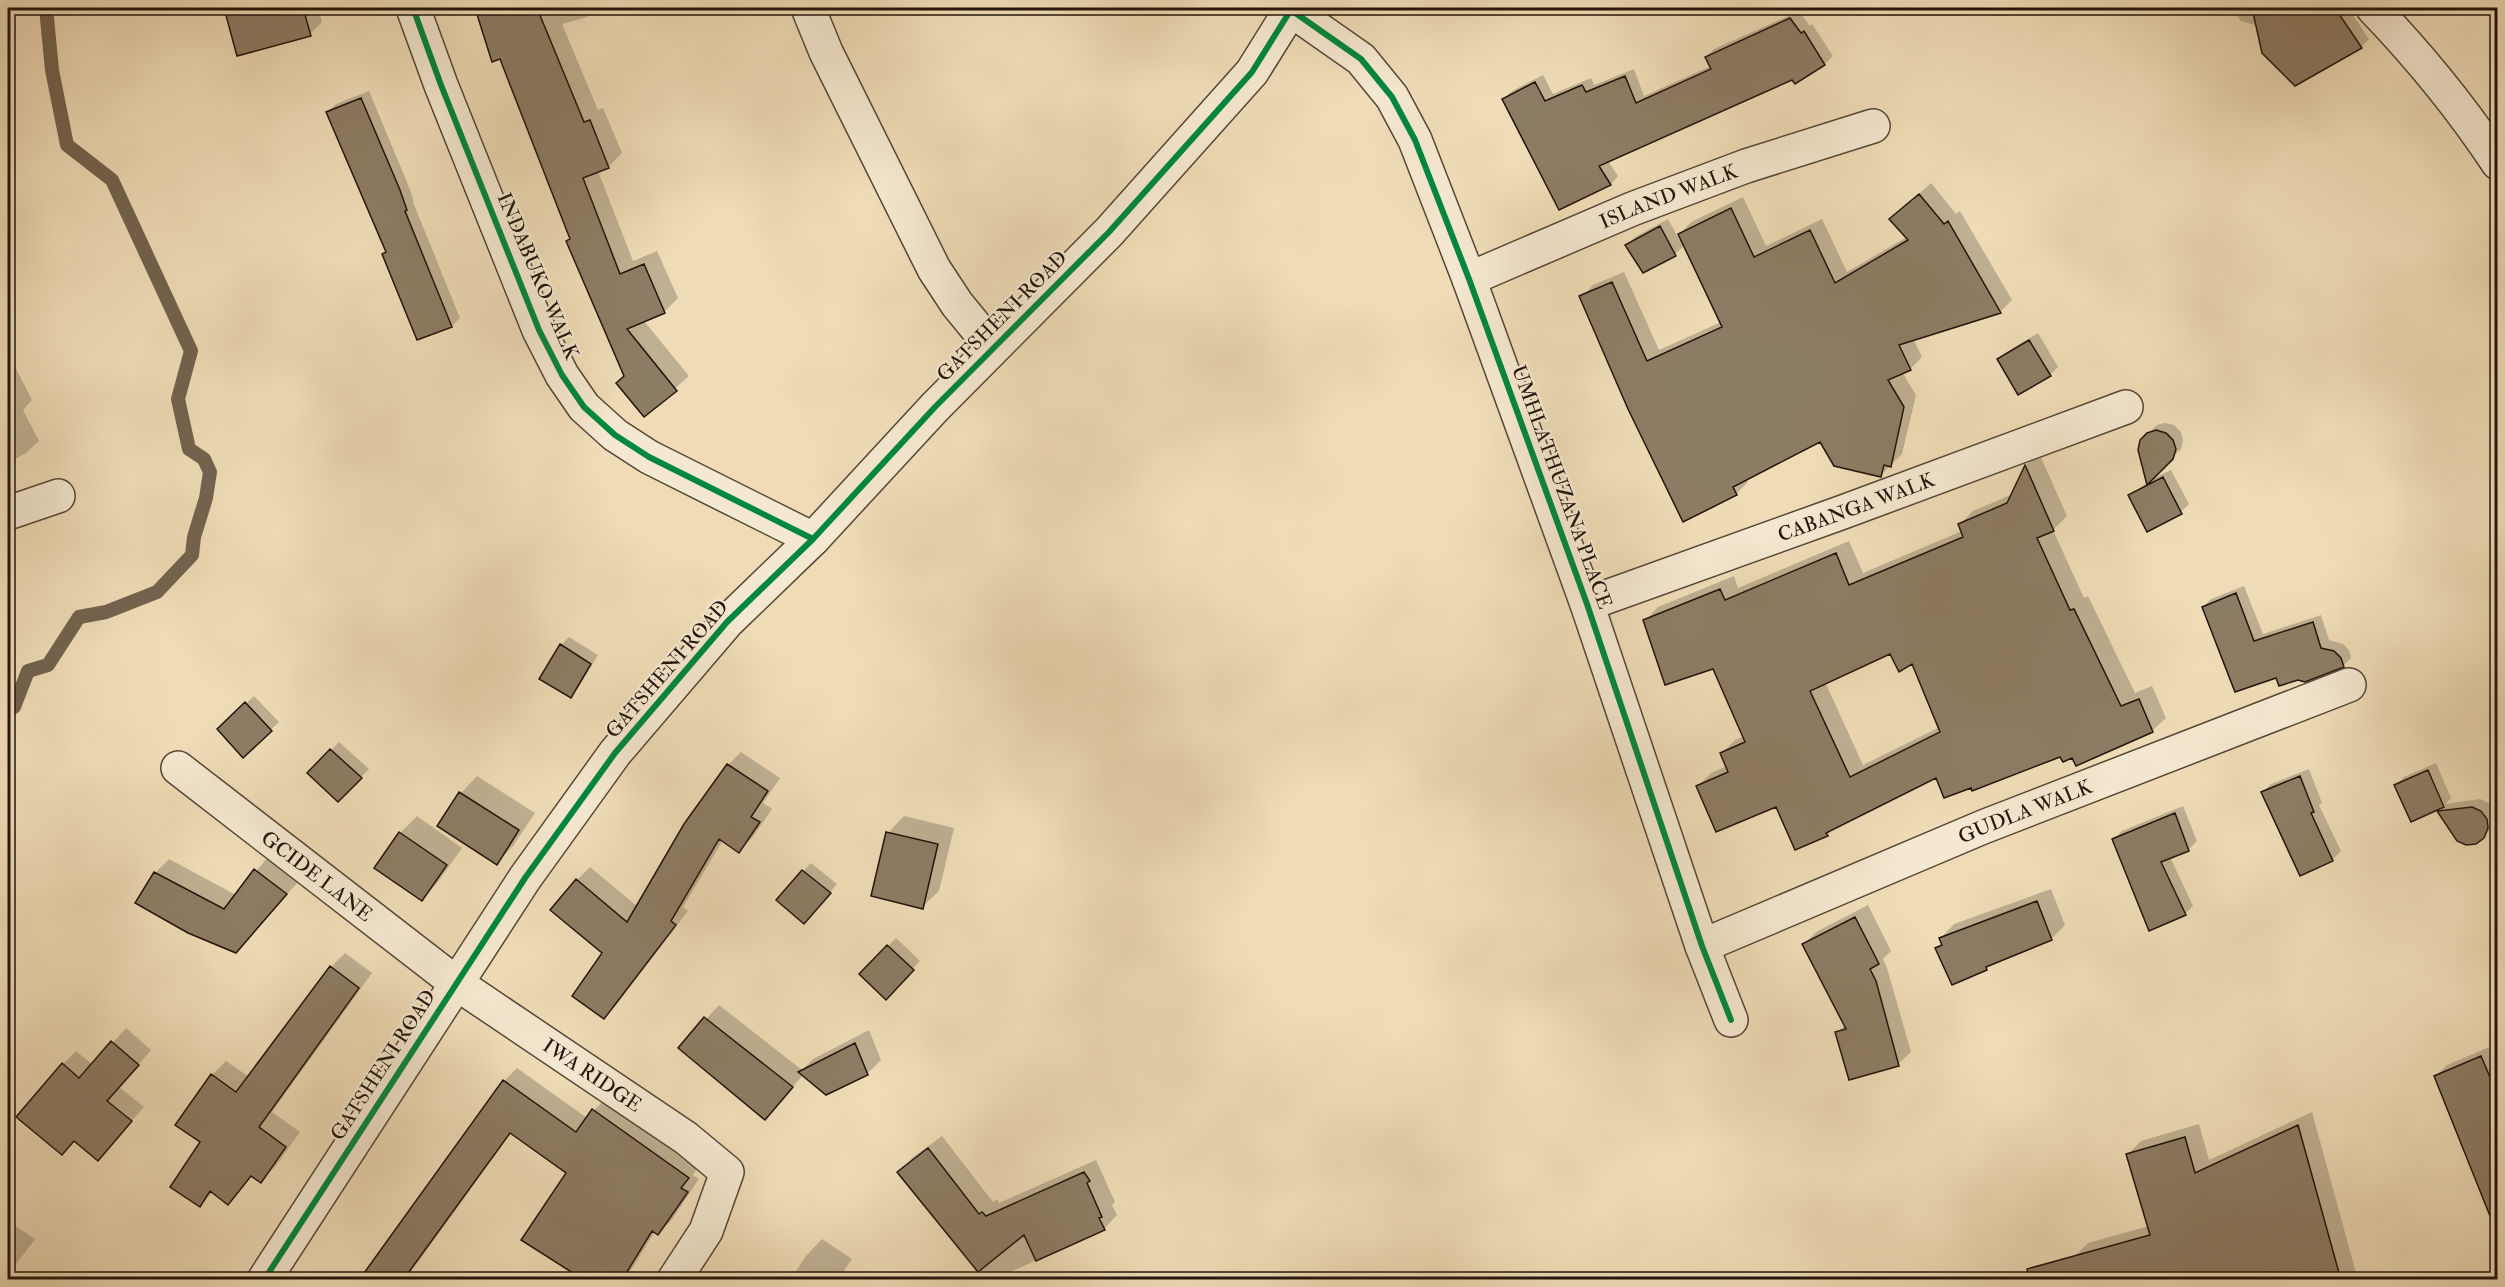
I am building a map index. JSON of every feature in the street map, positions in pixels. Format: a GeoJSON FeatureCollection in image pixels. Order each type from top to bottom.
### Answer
{"type":"FeatureCollection","features":[{"type":"Feature","properties":{"kind":"street","name":"INDABUKO WALK"},"geometry":{"type":"LineString","coordinates":[[413,8],[445,96],[539,330],[561,375],[584,407],[615,435],[649,457],[813,539]]}},
{"type":"Feature","properties":{"kind":"street"},"geometry":{"type":"LineString","coordinates":[[808,8],[831,62],[934,269],[957,304],[993,348]]}},
{"type":"Feature","properties":{"kind":"street"},"geometry":{"type":"LineString","coordinates":[[2373,8],[2405,41],[2469,118],[2498,162]]}},
{"type":"Feature","properties":{"kind":"street","name":"GATSHENI ROAD"},"geometry":{"type":"LineString","coordinates":[[264,1280],[525,878],[615,753],[727,622],[813,539],[993,348],[1109,232],[1252,72],[1292,9]]}},
{"type":"Feature","properties":{"kind":"street","name":"UMHLATHUZANA PLACE"},"geometry":{"type":"LineString","coordinates":[[1292,9],[1361,59],[1392,97],[1415,140],[1469,279],[1587,604],[1702,946],[1731,1020]]}},
{"type":"Feature","properties":{"kind":"street","name":"ISLAND WALK"},"geometry":{"type":"LineString","coordinates":[[1469,279],[1632,209],[1746,166],[1873,126]]}},
{"type":"Feature","properties":{"kind":"street","name":"CABANGA WALK"},"geometry":{"type":"LineString","coordinates":[[1587,604],[2126,407]]}},
{"type":"Feature","properties":{"kind":"street"},"geometry":{"type":"LineString","coordinates":[[8,513],[58,496]]}},
{"type":"Feature","properties":{"kind":"street","name":"GUDLA WALK"},"geometry":{"type":"LineString","coordinates":[[1702,946],[1983,827],[2349,685]]}},
{"type":"Feature","properties":{"kind":"street","name":"GCIDE LANE"},"geometry":{"type":"LineString","coordinates":[[178,768],[456,983]]}},
{"type":"Feature","properties":{"kind":"street","name":"IWA RIDGE"},"geometry":{"type":"LineString","coordinates":[[456,983],[686,1138],[726,1172],[706,1231],[674,1280]]}},
{"type":"Feature","properties":{"kind":"building"},"geometry":{"type":"Polygon","coordinates":[[[224,8],[303,8],[311,36],[237,56],[224,8]]]}},
{"type":"Feature","properties":{"kind":"building"},"geometry":{"type":"Polygon","coordinates":[[[475,8],[537,8],[584,122],[590,120],[609,168],[583,178],[620,274],[644,264],[665,313],[627,329],[677,391],[644,417],[616,383],[624,376],[566,241],[570,239],[500,59],[492,62],[475,8]]]}},
{"type":"Feature","properties":{"kind":"building"},"geometry":{"type":"Polygon","coordinates":[[[2252,8],[2335,8],[2362,48],[2295,86],[2262,53],[2252,8]]]}},
{"type":"Feature","properties":{"kind":"building"},"geometry":{"type":"Polygon","coordinates":[[[1790,18],[1801,33],[1804,31],[1825,65],[1795,84],[1792,80],[1599,166],[1611,185],[1559,210],[1502,99],[1535,82],[1545,101],[1582,85],[1586,92],[1625,76],[1636,103],[1711,69],[1705,57],[1790,18]]]}},
{"type":"Feature","properties":{"kind":"building"},"geometry":{"type":"Polygon","coordinates":[[[361,98],[400,190],[407,210],[405,211],[452,327],[417,340],[382,254],[386,252],[326,112],[361,98]]]}},
{"type":"Feature","properties":{"kind":"building"},"geometry":{"type":"Polygon","coordinates":[[[1919,194],[1944,224],[1948,221],[2001,313],[1899,345],[1911,370],[1888,380],[1904,407],[1891,467],[1884,465],[1881,477],[1834,466],[1820,442],[1733,487],[1737,495],[1683,522],[1628,409],[1579,296],[1612,282],[1647,361],[1722,327],[1678,234],[1731,208],[1754,257],[1810,230],[1835,283],[1908,240],[1889,219],[1919,194]]]}},
{"type":"Feature","properties":{"kind":"building"},"geometry":{"type":"Polygon","coordinates":[[[1660,226],[1676,256],[1643,273],[1625,245],[1660,226]]]}},
{"type":"Feature","properties":{"kind":"building"},"geometry":{"type":"Polygon","coordinates":[[[2029,340],[2051,376],[2018,395],[1997,359],[2029,340]]]}},
{"type":"Feature","properties":{"kind":"building"},"geometry":{"type":"Polygon","coordinates":[[[2156,430],[2166,433],[2173,440],[2176,449],[2173,459],[2147,485],[2138,450],[2140,440],[2147,433],[2156,430]]]}},
{"type":"Feature","properties":{"kind":"building"},"geometry":{"type":"Polygon","coordinates":[[[2025,465],[2054,531],[2037,538],[2070,610],[2074,609],[2121,706],[2139,699],[2153,732],[2076,766],[2072,758],[2063,762],[2060,757],[1972,791],[1971,788],[1944,798],[1936,778],[1826,833],[1828,836],[1795,850],[1776,807],[1716,832],[1696,786],[1728,772],[1720,753],[1745,742],[1713,669],[1665,685],[1643,620],[1720,589],[1725,600],[1836,553],[1849,585],[1963,537],[1958,524],[2007,503],[2025,465]],[[1890,654],[1810,691],[1850,777],[1940,732],[1912,664],[1899,672],[1890,654]]]}},
{"type":"Feature","properties":{"kind":"building"},"geometry":{"type":"Polygon","coordinates":[[[2163,477],[2182,514],[2147,532],[2128,495],[2163,477]]]}},
{"type":"Feature","properties":{"kind":"building"},"geometry":{"type":"Polygon","coordinates":[[[2236,593],[2254,641],[2313,622],[2321,648],[2334,651],[2341,658],[2344,667],[2305,682],[2298,680],[2279,686],[2276,678],[2235,692],[2202,607],[2236,593]]]}},
{"type":"Feature","properties":{"kind":"building"},"geometry":{"type":"Polygon","coordinates":[[[560,644],[591,664],[571,698],[539,679],[560,644]]]}},
{"type":"Feature","properties":{"kind":"building"},"geometry":{"type":"Polygon","coordinates":[[[245,702],[272,731],[243,758],[217,729],[245,702]]]}},
{"type":"Feature","properties":{"kind":"building"},"geometry":{"type":"Polygon","coordinates":[[[330,749],[362,778],[338,802],[307,773],[330,749]]]}},
{"type":"Feature","properties":{"kind":"building"},"geometry":{"type":"Polygon","coordinates":[[[727,764],[768,791],[751,817],[760,822],[739,853],[719,839],[671,921],[676,925],[604,1019],[572,996],[602,953],[550,910],[576,879],[627,922],[684,824],[727,764]]]}},
{"type":"Feature","properties":{"kind":"building"},"geometry":{"type":"Polygon","coordinates":[[[2428,770],[2444,807],[2411,822],[2394,785],[2428,770]]]}},
{"type":"Feature","properties":{"kind":"building"},"geometry":{"type":"Polygon","coordinates":[[[2300,776],[2314,812],[2311,813],[2333,861],[2300,876],[2261,792],[2300,776]]]}},
{"type":"Feature","properties":{"kind":"building"},"geometry":{"type":"Polygon","coordinates":[[[459,792],[519,830],[497,865],[437,826],[459,792]]]}},
{"type":"Feature","properties":{"kind":"building"},"geometry":{"type":"Polygon","coordinates":[[[2472,807],[2481,811],[2487,819],[2488,828],[2484,838],[2476,844],[2466,845],[2457,841],[2437,811],[2472,807]]]}},
{"type":"Feature","properties":{"kind":"building"},"geometry":{"type":"Polygon","coordinates":[[[2175,813],[2189,851],[2161,862],[2186,915],[2149,931],[2112,839],[2175,813]]]}},
{"type":"Feature","properties":{"kind":"building"},"geometry":{"type":"Polygon","coordinates":[[[399,832],[447,865],[422,901],[374,868],[399,832]]]}},
{"type":"Feature","properties":{"kind":"building"},"geometry":{"type":"Polygon","coordinates":[[[886,832],[938,844],[923,909],[871,896],[886,832]]]}},
{"type":"Feature","properties":{"kind":"building"},"geometry":{"type":"Polygon","coordinates":[[[254,869],[287,894],[236,953],[188,933],[135,903],[154,872],[224,909],[254,869]]]}},
{"type":"Feature","properties":{"kind":"building"},"geometry":{"type":"Polygon","coordinates":[[[802,870],[831,893],[804,924],[776,900],[802,870]]]}},
{"type":"Feature","properties":{"kind":"building"},"geometry":{"type":"Polygon","coordinates":[[[2037,901],[2052,940],[1986,967],[1987,970],[1952,985],[1935,948],[1942,945],[1939,938],[2037,901]]]}},
{"type":"Feature","properties":{"kind":"building"},"geometry":{"type":"Polygon","coordinates":[[[1855,917],[1879,964],[1870,969],[1876,981],[1899,1066],[1849,1080],[1835,1032],[1846,1029],[1802,944],[1855,917]]]}},
{"type":"Feature","properties":{"kind":"building"},"geometry":{"type":"Polygon","coordinates":[[[887,945],[914,970],[886,1000],[859,974],[887,945]]]}},
{"type":"Feature","properties":{"kind":"building"},"geometry":{"type":"Polygon","coordinates":[[[330,966],[359,988],[259,1127],[286,1147],[261,1183],[251,1176],[228,1205],[210,1191],[200,1207],[170,1187],[200,1142],[175,1125],[211,1074],[236,1092],[330,966]]]}},
{"type":"Feature","properties":{"kind":"building"},"geometry":{"type":"Polygon","coordinates":[[[704,1017],[793,1087],[765,1120],[678,1048],[704,1017]]]}},
{"type":"Feature","properties":{"kind":"building"},"geometry":{"type":"Polygon","coordinates":[[[111,1041],[139,1065],[107,1101],[132,1121],[98,1161],[74,1141],[62,1155],[16,1117],[62,1063],[79,1078],[111,1041]]]}},
{"type":"Feature","properties":{"kind":"building"},"geometry":{"type":"Polygon","coordinates":[[[855,1043],[868,1075],[826,1095],[798,1072],[855,1043]]]}},
{"type":"Feature","properties":{"kind":"building"},"geometry":{"type":"Polygon","coordinates":[[[2481,1056],[2498,1096],[2498,1230],[2496,1231],[2434,1076],[2481,1056]]]}},
{"type":"Feature","properties":{"kind":"building"},"geometry":{"type":"Polygon","coordinates":[[[503,1080],[576,1132],[592,1109],[689,1178],[681,1188],[688,1192],[658,1235],[652,1231],[622,1280],[584,1280],[521,1240],[566,1173],[510,1133],[403,1280],[359,1280],[503,1080]]]}},
{"type":"Feature","properties":{"kind":"building"},"geometry":{"type":"Polygon","coordinates":[[[2298,1125],[2341,1280],[2029,1280],[2027,1269],[2150,1235],[2126,1154],[2185,1137],[2195,1173],[2298,1125]]]}},
{"type":"Feature","properties":{"kind":"building"},"geometry":{"type":"Polygon","coordinates":[[[928,1148],[979,1214],[982,1212],[986,1216],[1084,1172],[1090,1181],[1087,1183],[1102,1217],[1099,1218],[1105,1230],[1036,1261],[1024,1235],[978,1272],[897,1172],[928,1148]]]}},
{"type":"Feature","properties":{"kind":"waterway"},"geometry":{"type":"LineString","coordinates":[[8,710],[14,707],[28,671],[48,665],[79,617],[106,612],[157,592],[192,555],[194,537],[206,498],[210,472],[204,459],[189,449],[178,399],[191,351],[112,180],[67,145],[52,70],[46,8]]}},
{"type":"Feature","properties":{"kind":"cycle path"},"geometry":{"type":"LineString","coordinates":[[413,8],[441,85],[539,330],[562,375],[584,407],[615,435],[649,457],[813,539]]}},
{"type":"Feature","properties":{"kind":"cycle path"},"geometry":{"type":"LineString","coordinates":[[264,1280],[525,878],[615,753],[727,622],[813,539],[935,407],[1109,232],[1252,72],[1292,8]]}},
{"type":"Feature","properties":{"kind":"cycle path"},"geometry":{"type":"LineString","coordinates":[[1291,10],[1361,59],[1392,97],[1415,140],[1469,279],[1587,604],[1702,946],[1731,1020]]}}]}
